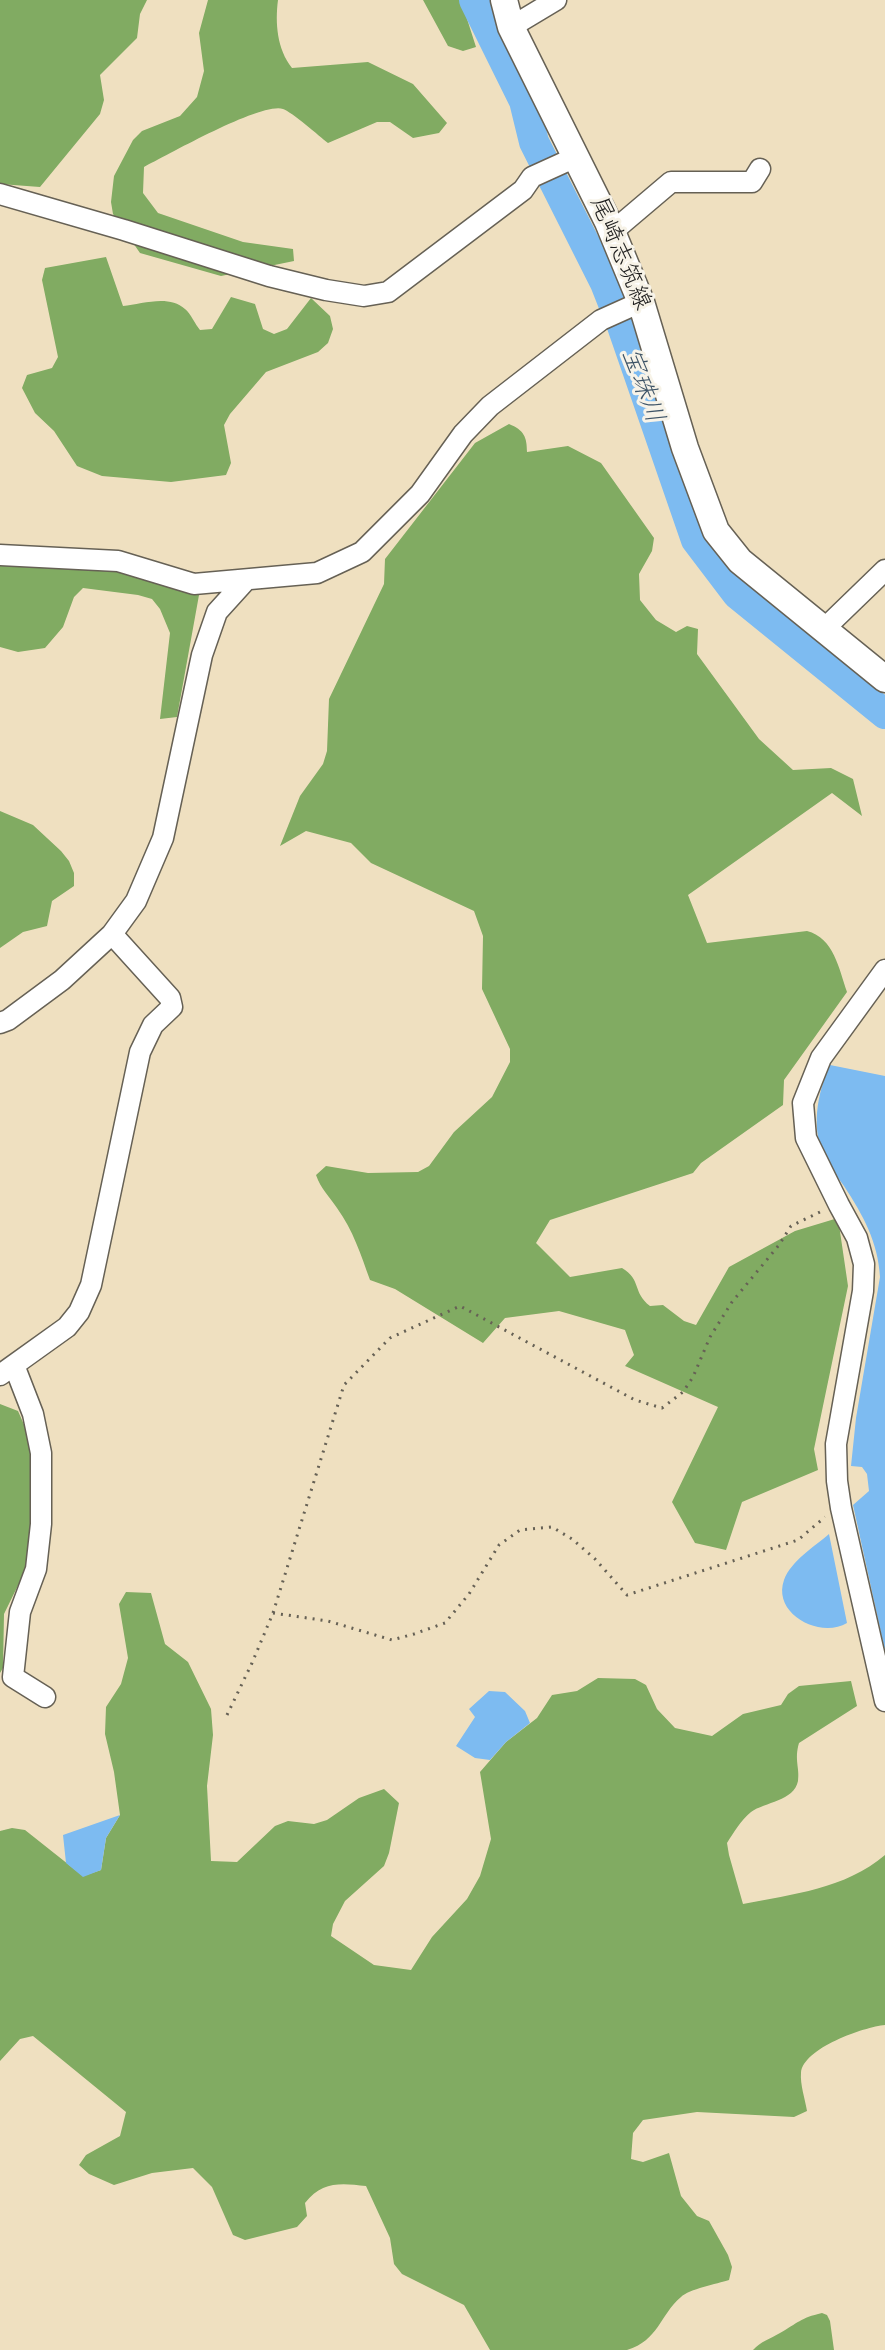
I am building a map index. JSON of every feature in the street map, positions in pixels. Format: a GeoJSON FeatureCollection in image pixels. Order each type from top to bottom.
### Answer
{"type":"FeatureCollection","features":[{"type":"Feature","properties":{"kind":"main road","name":"尾崎志筑線"},"geometry":{"type":"LineString","coordinates":[[504,0],[511,27],[568,162],[612,232],[716,531],[740,561],[885,679]]}},
{"type":"Feature","properties":{"kind":"street"},"geometry":{"type":"LineString","coordinates":[[511,27],[556,0]]}},
{"type":"Feature","properties":{"kind":"street"},"geometry":{"type":"LineString","coordinates":[[0,194],[269,276],[364,296],[388,292],[523,190],[532,177],[568,162]]}},
{"type":"Feature","properties":{"kind":"street"},"geometry":{"type":"LineString","coordinates":[[612,232],[671,182],[752,182],[760,169]]}},
{"type":"Feature","properties":{"kind":"street"},"geometry":{"type":"LineString","coordinates":[[0,555],[118,561],[194,584],[317,573],[362,552],[420,494],[463,434],[490,406],[601,320],[636,305]]}},
{"type":"Feature","properties":{"kind":"street"},"geometry":{"type":"LineString","coordinates":[[823,630],[885,570]]}},
{"type":"Feature","properties":{"kind":"street"},"geometry":{"type":"LineString","coordinates":[[0,1023],[62,980],[112,934],[136,901],[163,838],[202,655],[217,612],[246,580]]}},
{"type":"Feature","properties":{"kind":"street"},"geometry":{"type":"LineString","coordinates":[[45,1697],[13,1677],[20,1612],[36,1569],[41,1453],[33,1414],[7,1370],[67,1327],[79,1312],[91,1285],[140,1052],[153,1025],[172,1007],[170,998],[112,934]]}},
{"type":"Feature","properties":{"kind":"street"},"geometry":{"type":"LineString","coordinates":[[885,970],[821,1058],[803,1103],[806,1138],[857,1238],[864,1264],[863,1291],[836,1444],[837,1481],[885,1701]]}},
{"type":"Feature","properties":{"kind":"path"},"geometry":{"type":"LineString","coordinates":[[227,1715],[273,1613],[344,1385],[390,1338],[460,1306],[635,1400],[662,1408],[683,1392],[710,1337],[732,1302],[791,1226],[839,1205]]}},
{"type":"Feature","properties":{"kind":"path"},"geometry":{"type":"LineString","coordinates":[[273,1613],[328,1621],[392,1640],[445,1623],[469,1594],[499,1545],[520,1530],[552,1527],[572,1539],[627,1595],[798,1540],[827,1515],[841,1508]]}},
{"type":"Feature","properties":{"kind":"green space"},"geometry":{"type":"Polygon","coordinates":[[[0,0],[147,0],[140,14],[137,38],[100,75],[104,100],[100,114],[40,187],[0,184],[0,0]]]}},
{"type":"Feature","properties":{"kind":"green space"},"geometry":{"type":"Polygon","coordinates":[[[208,0],[278,0],[278,36],[292,68],[368,62],[413,84],[447,123],[439,133],[413,138],[390,122],[377,122],[328,143],[287,111],[272,109],[236,121],[144,167],[143,193],[158,213],[243,242],[293,249],[294,261],[221,276],[140,253],[113,214],[111,202],[114,176],[133,140],[142,131],[180,116],[197,97],[204,71],[199,33],[208,0]]]}},
{"type":"Feature","properties":{"kind":"green space"},"geometry":{"type":"Polygon","coordinates":[[[423,0],[461,0],[476,47],[463,51],[448,46],[423,0]]]}},
{"type":"Feature","properties":{"kind":"green space"},"geometry":{"type":"Polygon","coordinates":[[[106,257],[123,306],[155,301],[179,304],[200,330],[212,329],[231,297],[255,304],[263,329],[274,334],[287,329],[311,298],[330,316],[333,329],[328,343],[318,352],[266,372],[230,414],[224,425],[231,463],[226,475],[171,482],[102,476],[77,466],[54,431],[35,413],[22,388],[27,375],[52,368],[58,357],[42,280],[45,268],[106,257]]]}},
{"type":"Feature","properties":{"kind":"green space"},"geometry":{"type":"Polygon","coordinates":[[[509,424],[524,435],[527,452],[568,446],[601,463],[654,538],[652,551],[639,574],[640,600],[656,620],[676,632],[687,626],[698,629],[697,654],[759,739],[793,770],[831,768],[853,779],[862,816],[832,793],[688,895],[707,943],[807,931],[824,940],[838,964],[847,992],[784,1080],[783,1105],[701,1163],[693,1173],[550,1220],[536,1243],[570,1277],[622,1268],[632,1277],[644,1301],[650,1306],[663,1305],[684,1321],[696,1325],[729,1267],[795,1231],[838,1218],[848,1286],[814,1449],[818,1470],[742,1502],[726,1550],[695,1543],[672,1502],[718,1407],[625,1366],[634,1355],[625,1330],[559,1311],[505,1318],[483,1343],[395,1289],[370,1280],[348,1225],[316,1175],[326,1166],[368,1173],[418,1172],[429,1166],[454,1132],[492,1097],[510,1062],[510,1049],[482,989],[483,936],[474,911],[371,863],[351,843],[306,831],[280,846],[300,796],[323,764],[327,751],[329,699],[384,584],[385,559],[475,443],[509,424]]]}},
{"type":"Feature","properties":{"kind":"green space"},"geometry":{"type":"Polygon","coordinates":[[[0,563],[113,565],[199,595],[177,717],[160,719],[170,633],[152,599],[83,588],[74,597],[63,627],[45,648],[18,652],[0,647],[0,563]]]}},
{"type":"Feature","properties":{"kind":"green space"},"geometry":{"type":"Polygon","coordinates":[[[0,811],[33,825],[61,851],[74,873],[74,886],[52,901],[47,926],[23,932],[0,948],[0,811]]]}},
{"type":"Feature","properties":{"kind":"green space"},"geometry":{"type":"Polygon","coordinates":[[[0,1404],[18,1411],[29,1436],[37,1487],[27,1567],[4,1614],[3,1668],[0,1673],[0,1404]]]}},
{"type":"Feature","properties":{"kind":"green space"},"geometry":{"type":"Polygon","coordinates":[[[126,1592],[151,1593],[165,1644],[188,1662],[211,1709],[213,1735],[207,1786],[211,1861],[237,1862],[275,1826],[288,1821],[314,1824],[327,1820],[359,1798],[384,1789],[399,1803],[389,1853],[384,1866],[345,1901],[333,1924],[331,1936],[374,1965],[411,1970],[432,1937],[467,1899],[480,1876],[491,1839],[480,1772],[506,1742],[537,1718],[552,1695],[577,1691],[598,1678],[635,1679],[646,1685],[657,1709],[675,1728],[712,1736],[743,1714],[781,1705],[788,1694],[799,1686],[851,1681],[857,1706],[799,1743],[795,1788],[785,1797],[751,1812],[727,1843],[743,1904],[836,1883],[885,1855],[885,2025],[850,2034],[812,2055],[801,2073],[807,2111],[794,2117],[697,2112],[643,2120],[633,2133],[631,2159],[643,2162],[669,2153],[681,2196],[697,2216],[709,2221],[728,2255],[732,2267],[729,2280],[685,2294],[646,2340],[627,2350],[490,2350],[464,2305],[402,2274],[394,2264],[390,2238],[366,2186],[340,2184],[325,2187],[305,2203],[307,2216],[297,2227],[245,2240],[233,2235],[212,2187],[193,2168],[152,2173],[114,2185],[89,2174],[79,2165],[86,2155],[120,2136],[126,2112],[33,2036],[20,2039],[0,2061],[0,1831],[12,1828],[25,1830],[83,1876],[101,1870],[106,1838],[120,1815],[105,1734],[106,1707],[121,1684],[128,1658],[119,1604],[126,1592]]]}},
{"type":"Feature","properties":{"kind":"green space"},"geometry":{"type":"Polygon","coordinates":[[[822,2313],[830,2321],[834,2350],[753,2350],[800,2321],[822,2313]]]}},
{"type":"Feature","properties":{"kind":"water"},"geometry":{"type":"Polygon","coordinates":[[[830,1065],[885,1076],[885,1651],[853,1505],[869,1491],[867,1474],[862,1467],[851,1466],[880,1277],[868,1229],[826,1160],[818,1137],[819,1100],[830,1065]]]}},
{"type":"Feature","properties":{"kind":"water"},"geometry":{"type":"Polygon","coordinates":[[[829,1534],[847,1623],[824,1628],[801,1620],[792,1613],[782,1592],[787,1573],[829,1534]]]}},
{"type":"Feature","properties":{"kind":"water"},"geometry":{"type":"Polygon","coordinates":[[[489,1691],[505,1692],[525,1711],[530,1723],[490,1760],[475,1758],[456,1746],[475,1717],[469,1709],[489,1691]]]}},
{"type":"Feature","properties":{"kind":"water"},"geometry":{"type":"Polygon","coordinates":[[[120,1815],[106,1838],[101,1870],[83,1877],[66,1863],[63,1835],[120,1815]]]}},
{"type":"Feature","properties":{"kind":"waterway","name":"宝珠川"},"geometry":{"type":"LineString","coordinates":[[474,0],[524,101],[534,142],[605,283],[696,540],[737,594],[885,714]]}}]}
